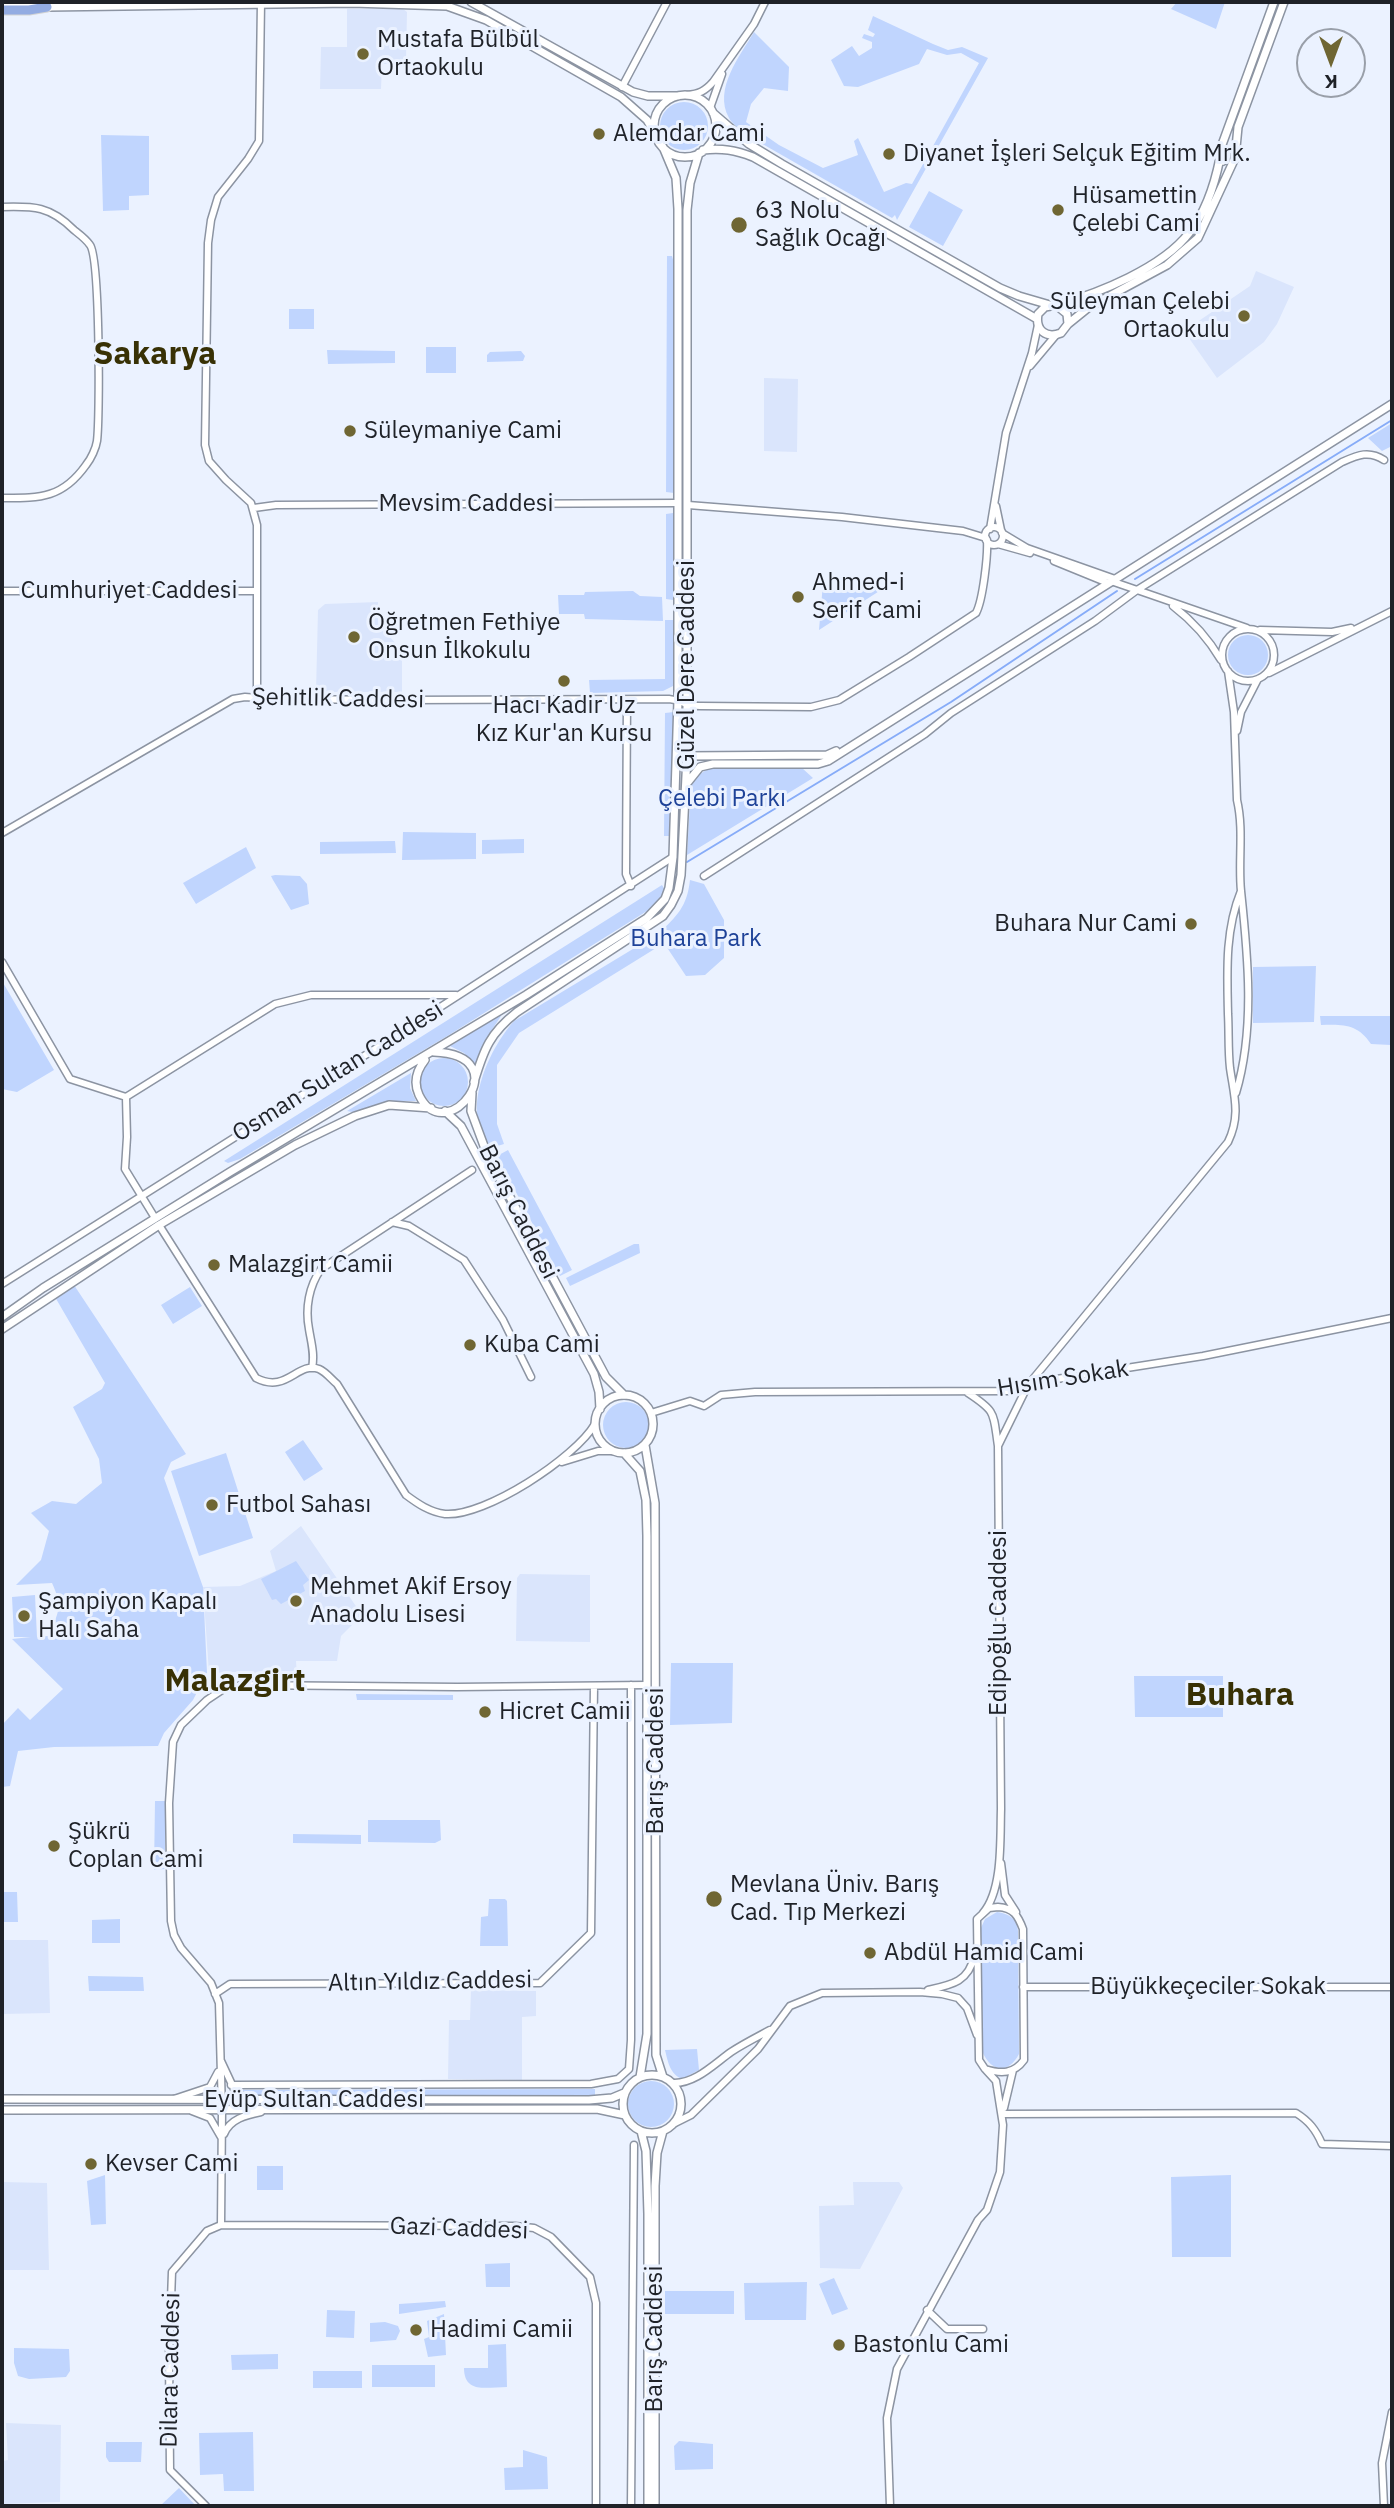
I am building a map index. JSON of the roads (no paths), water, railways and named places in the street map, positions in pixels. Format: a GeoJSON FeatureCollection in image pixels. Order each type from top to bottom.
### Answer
{"type":"FeatureCollection","features":[{"type":"Feature","properties":{"kind":"highway"},"geometry":{"type":"LineString","coordinates":[[2,10],[29,10],[47,6]]}},
{"type":"Feature","properties":{"kind":"main road"},"geometry":{"type":"LineString","coordinates":[[471,2],[622,87],[648,96],[682,95],[704,101],[749,144],[1000,288],[1053,305],[1067,314],[1068,324]]}},
{"type":"Feature","properties":{"kind":"main road"},"geometry":{"type":"LineString","coordinates":[[1037,322],[1041,310],[1098,291],[1161,259],[1174,250],[1191,231],[1214,181],[1222,148],[1274,2]]}},
{"type":"Feature","properties":{"kind":"main road"},"geometry":{"type":"LineString","coordinates":[[2,4],[429,4],[459,9],[486,20],[621,97],[635,107],[663,147],[678,155],[687,156],[722,148],[737,150],[753,157],[1037,322],[1043,332],[1056,335],[1089,307],[1167,265],[1198,238],[1235,156],[1238,127],[1284,2]]}},
{"type":"Feature","properties":{"kind":"main road"},"geometry":{"type":"LineString","coordinates":[[656,135],[655,119],[658,111],[670,99],[682,95]]}},
{"type":"Feature","properties":{"kind":"main road"},"geometry":{"type":"LineString","coordinates":[[701,151],[715,134],[712,111]]}},
{"type":"Feature","properties":{"kind":"main road"},"geometry":{"type":"LineString","coordinates":[[1222,148],[1230,146],[1235,156]]}},
{"type":"Feature","properties":{"kind":"main road","name":"Güzel Dere Caddesi"},"geometry":{"type":"LineString","coordinates":[[157,1222],[548,981],[658,909],[669,888],[673,858],[678,700],[678,209],[676,178],[663,147]]}},
{"type":"Feature","properties":{"kind":"main road","name":"Güzel Dere Caddesi"},"geometry":{"type":"LineString","coordinates":[[474,1082],[483,1054],[500,1026],[651,926],[671,905],[678,891],[687,756],[687,210],[690,183],[701,151]]}},
{"type":"Feature","properties":{"kind":"main road"},"geometry":{"type":"LineString","coordinates":[[1220,158],[1226,162],[1235,156]]}},
{"type":"Feature","properties":{"kind":"main road"},"geometry":{"type":"LineString","coordinates":[[685,789],[691,776],[700,767],[713,764],[818,764],[828,761],[1392,404]]}},
{"type":"Feature","properties":{"kind":"main road"},"geometry":{"type":"LineString","coordinates":[[687,756],[827,755],[862,738]]}},
{"type":"Feature","properties":{"kind":"main road"},"geometry":{"type":"LineString","coordinates":[[2,1317],[43,1288],[157,1222],[295,1145],[355,1115],[389,1105],[445,1111],[461,1107],[472,1093],[474,1082],[469,1065],[463,1059],[455,1055],[431,1054],[417,1073],[418,1093],[431,1108]]}},
{"type":"Feature","properties":{"kind":"main road","name":"Barış Caddesi"},"geometry":{"type":"LineString","coordinates":[[472,1093],[471,1111],[487,1154],[606,1377],[624,1395]]}},
{"type":"Feature","properties":{"kind":"main road","name":"Barış Caddesi"},"geometry":{"type":"LineString","coordinates":[[445,1111],[461,1126],[578,1343],[594,1374],[600,1409]]}},
{"type":"Feature","properties":{"kind":"main road"},"geometry":{"type":"LineString","coordinates":[[2,1329],[157,1222]]}},
{"type":"Feature","properties":{"kind":"main road"},"geometry":{"type":"LineString","coordinates":[[624,1395],[640,1400],[651,1413],[653,1430],[645,1445],[624,1453],[613,1451],[600,1440],[595,1424],[600,1409],[610,1399],[624,1395]]}},
{"type":"Feature","properties":{"kind":"main road","name":"Barış Caddesi"},"geometry":{"type":"LineString","coordinates":[[645,1445],[656,1503],[656,2055],[663,2077]]}},
{"type":"Feature","properties":{"kind":"main road","name":"Barış Caddesi"},"geometry":{"type":"LineString","coordinates":[[624,1453],[640,1471],[646,1500],[647,2034],[640,2077]]}},
{"type":"Feature","properties":{"kind":"main road"},"geometry":{"type":"LineString","coordinates":[[656,2074],[663,2077],[673,2083],[681,2098],[681,2107],[675,2123],[663,2131],[641,2132],[634,2128],[625,2115],[622,2108],[624,2093],[628,2086],[640,2077],[656,2074]]}},
{"type":"Feature","properties":{"kind":"main road","name":"Eyüp Sultan Caddesi"},"geometry":{"type":"LineString","coordinates":[[2,2099],[589,2099],[612,2098],[624,2093]]}},
{"type":"Feature","properties":{"kind":"main road","name":"Eyüp Sultan Caddesi"},"geometry":{"type":"LineString","coordinates":[[2,2110],[597,2109],[625,2115]]}},
{"type":"Feature","properties":{"kind":"main road","name":"Barış Caddesi"},"geometry":{"type":"LineString","coordinates":[[655,2506],[655,2186],[657,2153],[663,2131]]}},
{"type":"Feature","properties":{"kind":"main road","name":"Barış Caddesi"},"geometry":{"type":"LineString","coordinates":[[641,2132],[646,2151],[648,2214],[648,2506]]}},
{"type":"Feature","properties":{"kind":"street"},"geometry":{"type":"LineString","coordinates":[[622,87],[667,2]]}},
{"type":"Feature","properties":{"kind":"street"},"geometry":{"type":"LineString","coordinates":[[682,95],[698,94],[707,89],[754,23],[765,2]]}},
{"type":"Feature","properties":{"kind":"street"},"geometry":{"type":"LineString","coordinates":[[257,698],[257,525],[254,508],[209,461],[205,445],[208,243],[218,197],[259,141],[261,3]]}},
{"type":"Feature","properties":{"kind":"street"},"geometry":{"type":"LineString","coordinates":[[712,111],[727,61]]}},
{"type":"Feature","properties":{"kind":"street"},"geometry":{"type":"LineString","coordinates":[[2,207],[32,206],[52,211],[91,245],[95,262],[98,320],[97,443],[87,465],[51,496],[2,498]]}},
{"type":"Feature","properties":{"kind":"street"},"geometry":{"type":"LineString","coordinates":[[678,700],[687,706],[811,707],[839,700],[976,613],[980,605],[986,565],[986,539],[1006,433],[1027,370],[1037,322]]}},
{"type":"Feature","properties":{"kind":"street"},"geometry":{"type":"LineString","coordinates":[[1027,370],[1056,335]]}},
{"type":"Feature","properties":{"kind":"street"},"geometry":{"type":"LineString","coordinates":[[704,876],[925,734],[944,718],[1095,621],[1137,590],[1342,461],[1367,453],[1376,454],[1384,460]]}},
{"type":"Feature","properties":{"kind":"street"},"geometry":{"type":"LineString","coordinates":[[986,565],[997,544],[1003,539],[995,498]]}},
{"type":"Feature","properties":{"kind":"street","name":"Mevsim Caddesi"},"geometry":{"type":"LineString","coordinates":[[254,508],[313,504],[678,503]]}},
{"type":"Feature","properties":{"kind":"street"},"geometry":{"type":"LineString","coordinates":[[688,505],[842,517],[963,531],[997,528],[1027,548],[1111,581]]}},
{"type":"Feature","properties":{"kind":"street"},"geometry":{"type":"LineString","coordinates":[[963,531],[1256,630],[1332,632],[1359,627]]}},
{"type":"Feature","properties":{"kind":"street","name":"Cumhuriyet Caddesi"},"geometry":{"type":"LineString","coordinates":[[2,591],[257,591]]}},
{"type":"Feature","properties":{"kind":"street"},"geometry":{"type":"LineString","coordinates":[[1166,601],[1194,622],[1209,638],[1228,671],[1236,740],[1241,891],[1247,960],[1244,1065],[1236,1094]]}},
{"type":"Feature","properties":{"kind":"street"},"geometry":{"type":"LineString","coordinates":[[1228,671],[1242,680],[1258,679],[1392,611]]}},
{"type":"Feature","properties":{"kind":"street"},"geometry":{"type":"LineString","coordinates":[[1224,663],[1222,655],[1226,642],[1235,632],[1248,628]]}},
{"type":"Feature","properties":{"kind":"street"},"geometry":{"type":"LineString","coordinates":[[1256,630],[1265,635],[1274,650],[1274,659],[1266,674]]}},
{"type":"Feature","properties":{"kind":"street"},"geometry":{"type":"LineString","coordinates":[[1236,740],[1241,712],[1258,679]]}},
{"type":"Feature","properties":{"kind":"street","name":"Şehitlik Caddesi"},"geometry":{"type":"LineString","coordinates":[[2,833],[233,699],[245,696],[678,700]]}},
{"type":"Feature","properties":{"kind":"street"},"geometry":{"type":"LineString","coordinates":[[627,700],[626,874],[631,887]]}},
{"type":"Feature","properties":{"kind":"street","name":"Osman Sultan Caddesi"},"geometry":{"type":"LineString","coordinates":[[2,1284],[673,858]]}},
{"type":"Feature","properties":{"kind":"street"},"geometry":{"type":"LineString","coordinates":[[1236,1094],[1230,1068],[1227,959],[1233,910],[1241,891]]}},
{"type":"Feature","properties":{"kind":"street"},"geometry":{"type":"LineString","coordinates":[[2,962],[69,1079],[126,1097],[275,1004],[311,995],[458,995]]}},
{"type":"Feature","properties":{"kind":"street","name":"Edipoğlu Caddesi"},"geometry":{"type":"LineString","coordinates":[[999,1852],[998,1446],[1028,1385],[1228,1142],[1236,1126],[1236,1094]]}},
{"type":"Feature","properties":{"kind":"street"},"geometry":{"type":"LineString","coordinates":[[126,1097],[125,1169],[257,1378],[266,1383],[279,1383],[312,1368],[322,1370],[337,1384],[406,1495],[423,1507],[444,1514],[475,1510],[498,1499],[553,1465],[587,1438],[595,1424]]}},
{"type":"Feature","properties":{"kind":"street"},"geometry":{"type":"LineString","coordinates":[[312,1368],[314,1356],[307,1309],[315,1278],[324,1266],[472,1170]]}},
{"type":"Feature","properties":{"kind":"street"},"geometry":{"type":"LineString","coordinates":[[392,1222],[409,1226],[464,1260],[503,1320],[531,1377]]}},
{"type":"Feature","properties":{"kind":"street","name":"Hısım Sokak"},"geometry":{"type":"LineString","coordinates":[[651,1413],[690,1401],[704,1406],[721,1395],[755,1392],[1010,1391],[1028,1385],[1203,1356],[1392,1318]]}},
{"type":"Feature","properties":{"kind":"street"},"geometry":{"type":"LineString","coordinates":[[967,1392],[993,1412],[998,1446]]}},
{"type":"Feature","properties":{"kind":"street"},"geometry":{"type":"LineString","coordinates":[[553,1465],[598,1451],[613,1451]]}},
{"type":"Feature","properties":{"kind":"street"},"geometry":{"type":"LineString","coordinates":[[221,2225],[222,2100],[219,2003],[211,1983],[191,1961],[174,1935],[169,1897],[171,1752],[181,1725],[207,1700],[225,1688],[255,1684],[450,1687],[648,1685]]}},
{"type":"Feature","properties":{"kind":"street","name":"Barış Caddesi"},"geometry":{"type":"LineString","coordinates":[[231,2085],[591,2084],[618,2079],[629,2069],[631,1685]]}},
{"type":"Feature","properties":{"kind":"street","name":"Altın Yıldız Caddesi"},"geometry":{"type":"LineString","coordinates":[[215,1994],[230,1984],[540,1983],[591,1933],[594,1686]]}},
{"type":"Feature","properties":{"kind":"street"},"geometry":{"type":"LineString","coordinates":[[983,1913],[992,1902],[999,1852]]}},
{"type":"Feature","properties":{"kind":"street"},"geometry":{"type":"LineString","coordinates":[[985,2069],[995,2072],[1018,2069],[1024,2060],[1023,1929],[1017,1913],[1005,1895],[999,1852]]}},
{"type":"Feature","properties":{"kind":"street"},"geometry":{"type":"LineString","coordinates":[[920,1992],[957,1983],[969,1972],[973,1961],[977,1919],[989,1908],[1007,1908],[1017,1913]]}},
{"type":"Feature","properties":{"kind":"street"},"geometry":{"type":"LineString","coordinates":[[976,1938],[979,2060],[996,2081],[1003,2114]]}},
{"type":"Feature","properties":{"kind":"street","name":"Büyükkeçeciler Sokak"},"geometry":{"type":"LineString","coordinates":[[1023,1987],[1392,1987]]}},
{"type":"Feature","properties":{"kind":"street"},"geometry":{"type":"LineString","coordinates":[[675,2123],[691,2115],[758,2049],[790,2006],[822,1993],[920,1992],[958,1998],[967,2008],[979,2040]]}},
{"type":"Feature","properties":{"kind":"street"},"geometry":{"type":"LineString","coordinates":[[673,2083],[696,2077],[771,2029]]}},
{"type":"Feature","properties":{"kind":"street"},"geometry":{"type":"LineString","coordinates":[[220,2060],[235,2091],[250,2100]]}},
{"type":"Feature","properties":{"kind":"street"},"geometry":{"type":"LineString","coordinates":[[172,2100],[210,2087],[216,2080],[220,2060]]}},
{"type":"Feature","properties":{"kind":"street"},"geometry":{"type":"LineString","coordinates":[[890,2506],[887,2418],[898,2369],[927,2310],[995,2192],[1000,2172],[1003,2114],[1013,2070]]}},
{"type":"Feature","properties":{"kind":"street"},"geometry":{"type":"LineString","coordinates":[[192,2111],[210,2118],[222,2139]]}},
{"type":"Feature","properties":{"kind":"street"},"geometry":{"type":"LineString","coordinates":[[222,2139],[226,2128],[242,2117],[262,2111]]}},
{"type":"Feature","properties":{"kind":"street"},"geometry":{"type":"LineString","coordinates":[[1003,2114],[1296,2113],[1307,2120],[1322,2144],[1392,2146]]}},
{"type":"Feature","properties":{"kind":"street","name":"Barış Caddesi"},"geometry":{"type":"LineString","coordinates":[[631,2506],[634,2145]]}},
{"type":"Feature","properties":{"kind":"street","name":"Gazi Caddesi"},"geometry":{"type":"LineString","coordinates":[[207,2231],[221,2225],[515,2226],[534,2228],[551,2237],[590,2277],[596,2304],[596,2506]]}},
{"type":"Feature","properties":{"kind":"street","name":"Dilara Caddesi"},"geometry":{"type":"LineString","coordinates":[[206,2506],[170,2470],[169,2356],[173,2272],[207,2231]]}},
{"type":"Feature","properties":{"kind":"street"},"geometry":{"type":"LineString","coordinates":[[927,2310],[947,2329],[983,2329]]}},
{"type":"Feature","properties":{"kind":"street"},"geometry":{"type":"LineString","coordinates":[[1384,2506],[1382,2463],[1392,2412]]}},
{"type":"Feature","properties":{"kind":"waterway"},"geometry":{"type":"LineString","coordinates":[[1135,579],[1392,420]]}},
{"type":"Feature","properties":{"kind":"waterway"},"geometry":{"type":"LineString","coordinates":[[687,862],[951,702],[1117,591]]}},
{"type":"Feature","properties":{"kind":"place","name":"Mustafa Bülbül Ortaokulu"},"geometry":{"type":"Point","coordinates":[363,54]}},
{"type":"Feature","properties":{"kind":"place","name":"Alemdar Cami"},"geometry":{"type":"Point","coordinates":[599,134]}},
{"type":"Feature","properties":{"kind":"place","name":"Diyanet İşleri Selçuk Eğitim Mrk."},"geometry":{"type":"Point","coordinates":[889,154]}},
{"type":"Feature","properties":{"kind":"place","name":"Hüsamettin Çelebi Cami"},"geometry":{"type":"Point","coordinates":[1058,210]}},
{"type":"Feature","properties":{"kind":"place","name":"63 Nolu Sağlık Ocağı"},"geometry":{"type":"Point","coordinates":[739,225]}},
{"type":"Feature","properties":{"kind":"place","name":"Süleyman Çelebi Ortaokulu"},"geometry":{"type":"Point","coordinates":[1244,316]}},
{"type":"Feature","properties":{"kind":"place","name":"Süleymaniye Cami"},"geometry":{"type":"Point","coordinates":[350,431]}},
{"type":"Feature","properties":{"kind":"place","name":"Ahmed-i Serif Cami"},"geometry":{"type":"Point","coordinates":[798,597]}},
{"type":"Feature","properties":{"kind":"place","name":"Öğretmen Fethiye Onsun İlkokulu"},"geometry":{"type":"Point","coordinates":[354,637]}},
{"type":"Feature","properties":{"kind":"place","name":"Hacı Kadir Uz Kız Kur'an Kursu"},"geometry":{"type":"Point","coordinates":[564,681]}},
{"type":"Feature","properties":{"kind":"place","name":"Buhara Nur Cami"},"geometry":{"type":"Point","coordinates":[1191,924]}},
{"type":"Feature","properties":{"kind":"place","name":"Malazgirt Camii"},"geometry":{"type":"Point","coordinates":[214,1265]}},
{"type":"Feature","properties":{"kind":"place","name":"Kuba Cami"},"geometry":{"type":"Point","coordinates":[470,1345]}},
{"type":"Feature","properties":{"kind":"place","name":"Futbol Sahası"},"geometry":{"type":"Point","coordinates":[212,1505]}},
{"type":"Feature","properties":{"kind":"place","name":"Mehmet Akif Ersoy Anadolu Lisesi"},"geometry":{"type":"Point","coordinates":[296,1601]}},
{"type":"Feature","properties":{"kind":"place","name":"Şampiyon Kapalı Halı Saha"},"geometry":{"type":"Point","coordinates":[24,1616]}},
{"type":"Feature","properties":{"kind":"place","name":"Hicret Camii"},"geometry":{"type":"Point","coordinates":[485,1712]}},
{"type":"Feature","properties":{"kind":"place","name":"Şükrü Coplan Cami"},"geometry":{"type":"Point","coordinates":[54,1846]}},
{"type":"Feature","properties":{"kind":"place","name":"Mevlana Üniv. Barış Cad. Tıp Merkezi"},"geometry":{"type":"Point","coordinates":[714,1899]}},
{"type":"Feature","properties":{"kind":"place","name":"Abdül Hamid Cami"},"geometry":{"type":"Point","coordinates":[870,1953]}},
{"type":"Feature","properties":{"kind":"place","name":"Kevser Cami"},"geometry":{"type":"Point","coordinates":[91,2164]}},
{"type":"Feature","properties":{"kind":"place","name":"Hadimi Camii"},"geometry":{"type":"Point","coordinates":[416,2330]}},
{"type":"Feature","properties":{"kind":"place","name":"Bastonlu Cami"},"geometry":{"type":"Point","coordinates":[839,2345]}},
{"type":"Feature","properties":{"kind":"district","name":"Sakarya"},"geometry":{"type":"Point","coordinates":[155,355]}},
{"type":"Feature","properties":{"kind":"district","name":"Malazgirt"},"geometry":{"type":"Point","coordinates":[235,1682]}},
{"type":"Feature","properties":{"kind":"district","name":"Buhara"},"geometry":{"type":"Point","coordinates":[1240,1696]}},
{"type":"Feature","properties":{"kind":"park label","name":"Çelebi Parkı"},"geometry":{"type":"Point","coordinates":[722,799]}},
{"type":"Feature","properties":{"kind":"park label","name":"Buhara Park"},"geometry":{"type":"Point","coordinates":[696,939]}}]}
